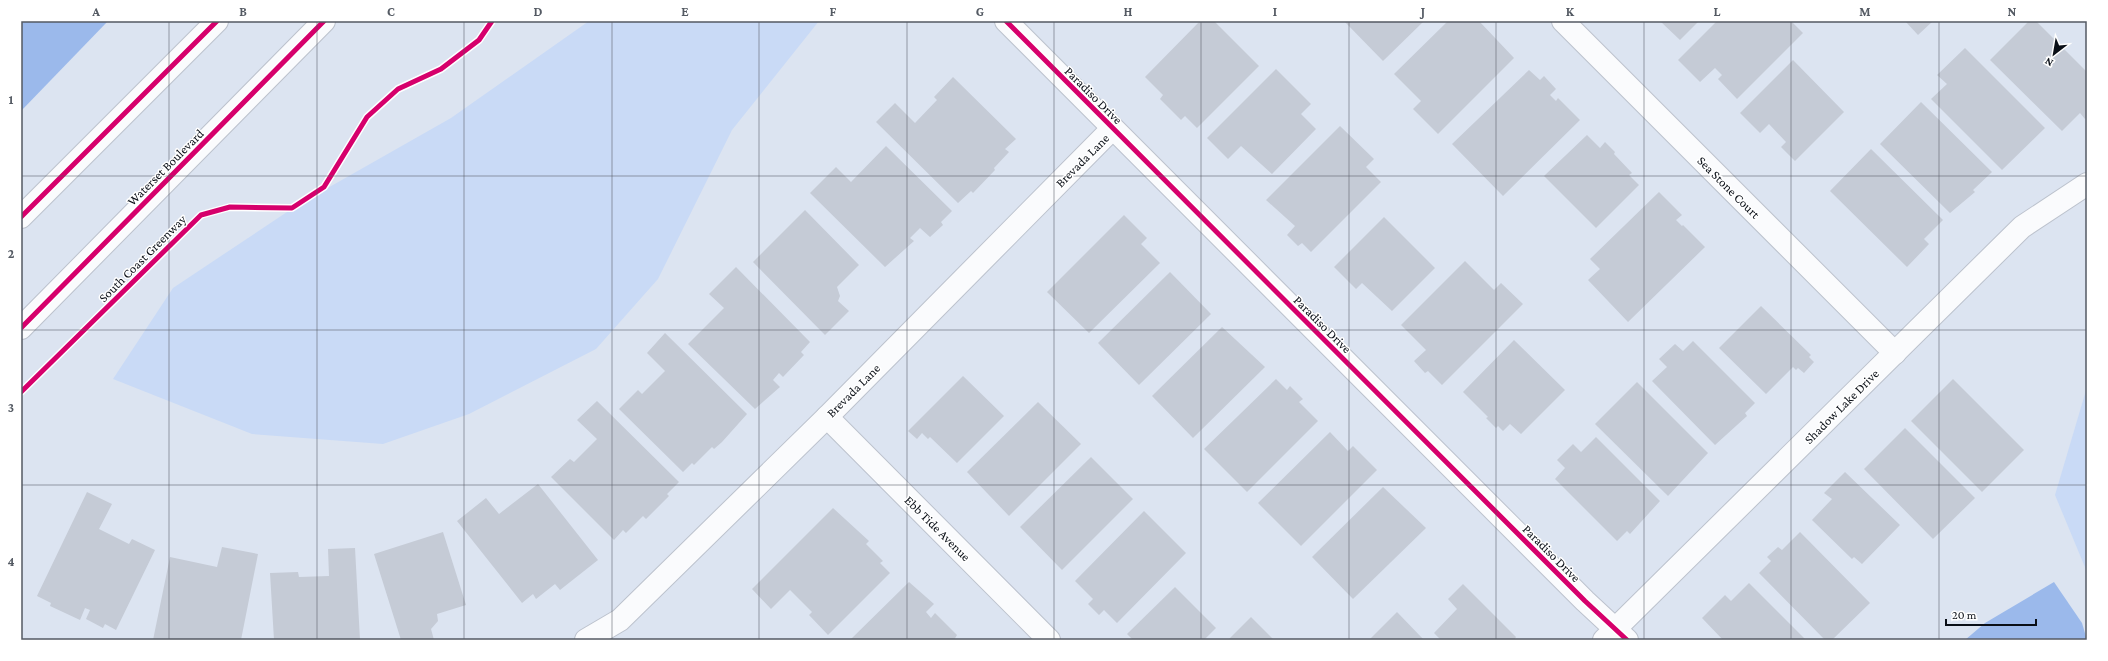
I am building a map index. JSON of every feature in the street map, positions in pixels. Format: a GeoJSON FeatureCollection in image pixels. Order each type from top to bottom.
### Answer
{"type":"FeatureCollection","features":[{"type":"Feature","properties":{"kind":"street"},"geometry":{"type":"LineString","coordinates":[[21,217],[217,21]]}},
{"type":"Feature","properties":{"kind":"street","name":"Waterset Boulevard"},"geometry":{"type":"LineString","coordinates":[[21,328],[324,21]]}},
{"type":"Feature","properties":{"kind":"street","name":"Paradiso Drive"},"geometry":{"type":"LineString","coordinates":[[1006,21],[1112,129],[1580,596],[1615,636]]}},
{"type":"Feature","properties":{"kind":"street","name":"Sea Stone Court"},"geometry":{"type":"LineString","coordinates":[[1563,21],[1894,353]]}},
{"type":"Feature","properties":{"kind":"street","name":"Brevada Lane"},"geometry":{"type":"LineString","coordinates":[[586,640],[620,620],[827,417],[1112,129]]}},
{"type":"Feature","properties":{"kind":"street","name":"Shadow Lake Drive"},"geometry":{"type":"LineString","coordinates":[[1615,636],[1894,353],[2022,227],[2087,184]]}},
{"type":"Feature","properties":{"kind":"street","name":"Ebb Tide Avenue"},"geometry":{"type":"LineString","coordinates":[[827,417],[1048,640]]}},
{"type":"Feature","properties":{"kind":"shaded area"},"geometry":{"type":"Polygon","coordinates":[[[589,21],[819,21],[732,130],[658,279],[596,349],[469,414],[383,444],[252,434],[113,379],[173,288],[296,206],[451,118],[589,21]]]}},
{"type":"Feature","properties":{"kind":"shaded area"},"geometry":{"type":"Polygon","coordinates":[[[2087,387],[2087,572],[2055,495],[2087,387]]]}},
{"type":"Feature","properties":{"kind":"water"},"geometry":{"type":"Polygon","coordinates":[[[21,21],[108,21],[21,111],[21,21]]]}},
{"type":"Feature","properties":{"kind":"water"},"geometry":{"type":"Polygon","coordinates":[[[2054,582],[2082,623],[2087,640],[1965,640],[1985,623],[2054,582]]]}},
{"type":"Feature","properties":{"kind":"building"},"geometry":{"type":"Polygon","coordinates":[[[1200,21],[1214,21],[1259,66],[1197,128],[1185,116],[1181,120],[1160,99],[1163,95],[1145,77],[1200,21]]]}},
{"type":"Feature","properties":{"kind":"building"},"geometry":{"type":"Polygon","coordinates":[[[1344,21],[1424,21],[1383,61],[1344,21]]]}},
{"type":"Feature","properties":{"kind":"building"},"geometry":{"type":"Polygon","coordinates":[[[1448,21],[1479,21],[1514,58],[1438,134],[1413,109],[1421,101],[1394,74],[1448,21]]]}},
{"type":"Feature","properties":{"kind":"building"},"geometry":{"type":"Polygon","coordinates":[[[1660,21],[1699,21],[1680,40],[1660,21]]]}},
{"type":"Feature","properties":{"kind":"building"},"geometry":{"type":"Polygon","coordinates":[[[1717,21],[1791,21],[1803,33],[1737,99],[1718,79],[1722,75],[1715,68],[1700,82],[1678,60],[1717,21]]]}},
{"type":"Feature","properties":{"kind":"building"},"geometry":{"type":"Polygon","coordinates":[[[1905,21],[1933,21],[1918,35],[1905,21]]]}},
{"type":"Feature","properties":{"kind":"building"},"geometry":{"type":"Polygon","coordinates":[[[2029,21],[2036,21],[2087,72],[2087,117],[2085,119],[2080,113],[2062,131],[1990,60],[2029,21]]]}},
{"type":"Feature","properties":{"kind":"building"},"geometry":{"type":"Polygon","coordinates":[[[1965,48],[2045,128],[2002,170],[1931,99],[1947,84],[1937,75],[1965,48]]]}},
{"type":"Feature","properties":{"kind":"building"},"geometry":{"type":"Polygon","coordinates":[[[1793,60],[1844,112],[1795,161],[1781,147],[1786,142],[1769,124],[1760,133],[1740,113],[1793,60]]]}},
{"type":"Feature","properties":{"kind":"building"},"geometry":{"type":"Polygon","coordinates":[[[1276,69],[1311,104],[1301,114],[1316,129],[1272,174],[1241,146],[1228,159],[1207,138],[1276,69]]]}},
{"type":"Feature","properties":{"kind":"building"},"geometry":{"type":"Polygon","coordinates":[[[1529,70],[1540,80],[1544,76],[1556,89],[1550,95],[1556,101],[1558,98],[1580,120],[1503,196],[1452,144],[1529,70]]]}},
{"type":"Feature","properties":{"kind":"building"},"geometry":{"type":"Polygon","coordinates":[[[953,77],[1016,139],[1005,149],[1009,152],[994,168],[995,170],[973,193],[971,191],[958,203],[876,122],[895,103],[915,123],[937,100],[934,97],[953,77]]]}},
{"type":"Feature","properties":{"kind":"building"},"geometry":{"type":"Polygon","coordinates":[[[1921,102],[1992,172],[1973,190],[1975,192],[1950,213],[1880,144],[1921,102]]]}},
{"type":"Feature","properties":{"kind":"building"},"geometry":{"type":"Polygon","coordinates":[[[1340,126],[1374,159],[1366,167],[1381,182],[1311,252],[1302,243],[1298,246],[1287,235],[1295,226],[1266,200],[1340,126]]]}},
{"type":"Feature","properties":{"kind":"building"},"geometry":{"type":"Polygon","coordinates":[[[1587,135],[1600,148],[1605,142],[1632,173],[1629,175],[1639,185],[1596,228],[1544,176],[1587,135]]]}},
{"type":"Feature","properties":{"kind":"building"},"geometry":{"type":"Polygon","coordinates":[[[886,146],[952,211],[941,222],[943,225],[930,237],[920,228],[910,238],[914,241],[885,267],[810,193],[836,167],[851,182],[886,146]]]}},
{"type":"Feature","properties":{"kind":"building"},"geometry":{"type":"Polygon","coordinates":[[[1871,149],[1943,220],[1924,239],[1929,244],[1907,267],[1830,191],[1871,149]]]}},
{"type":"Feature","properties":{"kind":"building"},"geometry":{"type":"Polygon","coordinates":[[[1659,192],[1682,215],[1676,220],[1705,247],[1628,322],[1588,280],[1600,269],[1590,259],[1659,192]]]}},
{"type":"Feature","properties":{"kind":"building"},"geometry":{"type":"Polygon","coordinates":[[[805,210],[859,265],[837,287],[840,296],[838,301],[849,311],[825,335],[753,262],[805,210]]]}},
{"type":"Feature","properties":{"kind":"building"},"geometry":{"type":"Polygon","coordinates":[[[1124,215],[1147,238],[1141,244],[1160,263],[1089,333],[1047,292],[1124,215]]]}},
{"type":"Feature","properties":{"kind":"building"},"geometry":{"type":"Polygon","coordinates":[[[1384,217],[1435,268],[1392,311],[1362,283],[1356,289],[1334,267],[1384,217]]]}},
{"type":"Feature","properties":{"kind":"building"},"geometry":{"type":"Polygon","coordinates":[[[1465,261],[1494,290],[1501,283],[1523,304],[1442,385],[1428,371],[1425,373],[1414,361],[1426,350],[1401,325],[1465,261]]]}},
{"type":"Feature","properties":{"kind":"building"},"geometry":{"type":"Polygon","coordinates":[[[736,267],[810,342],[801,352],[804,355],[783,377],[779,373],[773,380],[780,387],[755,409],[688,344],[724,308],[709,294],[736,267]]]}},
{"type":"Feature","properties":{"kind":"building"},"geometry":{"type":"Polygon","coordinates":[[[1170,272],[1211,314],[1139,385],[1098,343],[1170,272]]]}},
{"type":"Feature","properties":{"kind":"building"},"geometry":{"type":"Polygon","coordinates":[[[1761,306],[1811,355],[1809,357],[1814,362],[1804,373],[1798,368],[1796,370],[1793,367],[1766,394],[1719,348],[1761,306]]]}},
{"type":"Feature","properties":{"kind":"building"},"geometry":{"type":"Polygon","coordinates":[[[1222,327],[1265,367],[1193,438],[1152,396],[1222,327]]]}},
{"type":"Feature","properties":{"kind":"building"},"geometry":{"type":"Polygon","coordinates":[[[665,333],[747,414],[722,442],[714,449],[712,447],[694,465],[692,463],[683,472],[619,409],[638,390],[642,394],[665,371],[647,353],[665,333]]]}},
{"type":"Feature","properties":{"kind":"building"},"geometry":{"type":"Polygon","coordinates":[[[1514,340],[1565,390],[1521,434],[1510,424],[1503,431],[1498,426],[1496,428],[1486,418],[1488,417],[1463,392],[1514,340]]]}},
{"type":"Feature","properties":{"kind":"building"},"geometry":{"type":"Polygon","coordinates":[[[1693,341],[1755,403],[1745,413],[1747,416],[1715,445],[1652,381],[1667,367],[1659,359],[1675,344],[1683,351],[1693,341]]]}},
{"type":"Feature","properties":{"kind":"building"},"geometry":{"type":"Polygon","coordinates":[[[963,376],[1004,416],[957,463],[930,437],[928,439],[922,433],[917,439],[908,431],[963,376]]]}},
{"type":"Feature","properties":{"kind":"building"},"geometry":{"type":"Polygon","coordinates":[[[1276,379],[1287,390],[1290,386],[1303,399],[1299,402],[1318,421],[1247,492],[1204,449],[1276,379]]]}},
{"type":"Feature","properties":{"kind":"building"},"geometry":{"type":"Polygon","coordinates":[[[1953,379],[2024,450],[1982,492],[1911,421],[1953,379]]]}},
{"type":"Feature","properties":{"kind":"building"},"geometry":{"type":"Polygon","coordinates":[[[1637,382],[1708,453],[1668,496],[1595,424],[1637,382]]]}},
{"type":"Feature","properties":{"kind":"building"},"geometry":{"type":"Polygon","coordinates":[[[597,401],[679,482],[667,494],[669,496],[646,519],[643,516],[626,533],[623,530],[614,540],[551,477],[570,459],[574,462],[597,439],[577,420],[597,401]]]}},
{"type":"Feature","properties":{"kind":"building"},"geometry":{"type":"Polygon","coordinates":[[[1038,402],[1081,444],[1009,516],[967,472],[1038,402]]]}},
{"type":"Feature","properties":{"kind":"building"},"geometry":{"type":"Polygon","coordinates":[[[1905,428],[1975,498],[1933,539],[1864,469],[1905,428]]]}},
{"type":"Feature","properties":{"kind":"building"},"geometry":{"type":"Polygon","coordinates":[[[1330,432],[1348,451],[1353,446],[1377,470],[1301,546],[1258,503],[1330,432]]]}},
{"type":"Feature","properties":{"kind":"building"},"geometry":{"type":"Polygon","coordinates":[[[1596,437],[1660,501],[1630,534],[1627,531],[1617,541],[1555,479],[1565,468],[1557,460],[1573,444],[1581,452],[1596,437]]]}},
{"type":"Feature","properties":{"kind":"building"},"geometry":{"type":"Polygon","coordinates":[[[1091,457],[1133,499],[1062,570],[1020,527],[1091,457]]]}},
{"type":"Feature","properties":{"kind":"building"},"geometry":{"type":"Polygon","coordinates":[[[1845,472],[1900,525],[1862,564],[1854,557],[1852,559],[1812,520],[1832,499],[1824,493],[1845,472]]]}},
{"type":"Feature","properties":{"kind":"building"},"geometry":{"type":"Polygon","coordinates":[[[538,484],[598,560],[560,590],[555,584],[536,599],[533,594],[522,603],[457,521],[486,498],[499,514],[538,484]]]}},
{"type":"Feature","properties":{"kind":"building"},"geometry":{"type":"Polygon","coordinates":[[[1383,487],[1426,528],[1353,599],[1312,557],[1383,487]]]}},
{"type":"Feature","properties":{"kind":"building"},"geometry":{"type":"Polygon","coordinates":[[[87,492],[112,504],[99,529],[129,544],[132,539],[155,550],[116,630],[105,624],[103,628],[86,619],[90,610],[85,608],[80,620],[50,606],[51,603],[37,596],[87,492]]]}},
{"type":"Feature","properties":{"kind":"building"},"geometry":{"type":"Polygon","coordinates":[[[833,508],[869,541],[866,544],[883,561],[880,563],[890,573],[828,635],[809,615],[812,612],[790,590],[771,609],[752,589],[833,508]]]}},
{"type":"Feature","properties":{"kind":"building"},"geometry":{"type":"Polygon","coordinates":[[[1144,511],[1186,553],[1117,623],[1104,610],[1099,615],[1088,604],[1093,599],[1075,581],[1144,511]]]}},
{"type":"Feature","properties":{"kind":"building"},"geometry":{"type":"Polygon","coordinates":[[[443,532],[466,605],[437,614],[438,621],[431,629],[434,640],[401,640],[374,554],[443,532]]]}},
{"type":"Feature","properties":{"kind":"building"},"geometry":{"type":"Polygon","coordinates":[[[1800,532],[1870,603],[1832,640],[1825,640],[1759,573],[1771,561],[1767,557],[1778,547],[1782,550],[1800,532]]]}},
{"type":"Feature","properties":{"kind":"building"},"geometry":{"type":"Polygon","coordinates":[[[222,547],[258,554],[241,640],[153,640],[170,557],[217,567],[222,547]]]}},
{"type":"Feature","properties":{"kind":"building"},"geometry":{"type":"Polygon","coordinates":[[[355,548],[360,640],[274,640],[270,573],[298,572],[299,577],[329,576],[328,549],[355,548]]]}},
{"type":"Feature","properties":{"kind":"building"},"geometry":{"type":"Polygon","coordinates":[[[909,582],[934,604],[926,612],[931,618],[935,613],[957,635],[954,640],[850,640],[909,582]]]}},
{"type":"Feature","properties":{"kind":"building"},"geometry":{"type":"Polygon","coordinates":[[[1749,583],[1806,640],[1723,640],[1702,618],[1725,595],[1731,601],[1749,583]]]}},
{"type":"Feature","properties":{"kind":"building"},"geometry":{"type":"Polygon","coordinates":[[[1463,584],[1516,637],[1514,640],[1441,640],[1434,633],[1457,609],[1448,599],[1463,584]]]}},
{"type":"Feature","properties":{"kind":"building"},"geometry":{"type":"Polygon","coordinates":[[[1175,587],[1216,628],[1204,640],[1133,640],[1127,634],[1175,587]]]}},
{"type":"Feature","properties":{"kind":"building"},"geometry":{"type":"Polygon","coordinates":[[[1397,612],[1424,640],[1369,640],[1397,612]]]}},
{"type":"Feature","properties":{"kind":"building"},"geometry":{"type":"Polygon","coordinates":[[[1251,617],[1274,640],[1228,640],[1251,617]]]}},
{"type":"Feature","properties":{"kind":"cycle path"},"geometry":{"type":"LineString","coordinates":[[21,217],[217,21]]}},
{"type":"Feature","properties":{"kind":"cycle path"},"geometry":{"type":"LineString","coordinates":[[21,328],[324,21]]}},
{"type":"Feature","properties":{"kind":"cycle path","name":"South Coast Greenway"},"geometry":{"type":"LineString","coordinates":[[21,392],[201,215],[230,207],[292,208],[324,187],[367,117],[398,89],[441,69],[479,40],[492,21]]}},
{"type":"Feature","properties":{"kind":"cycle path"},"geometry":{"type":"LineString","coordinates":[[1006,21],[1585,601],[1627,640]]}}]}
